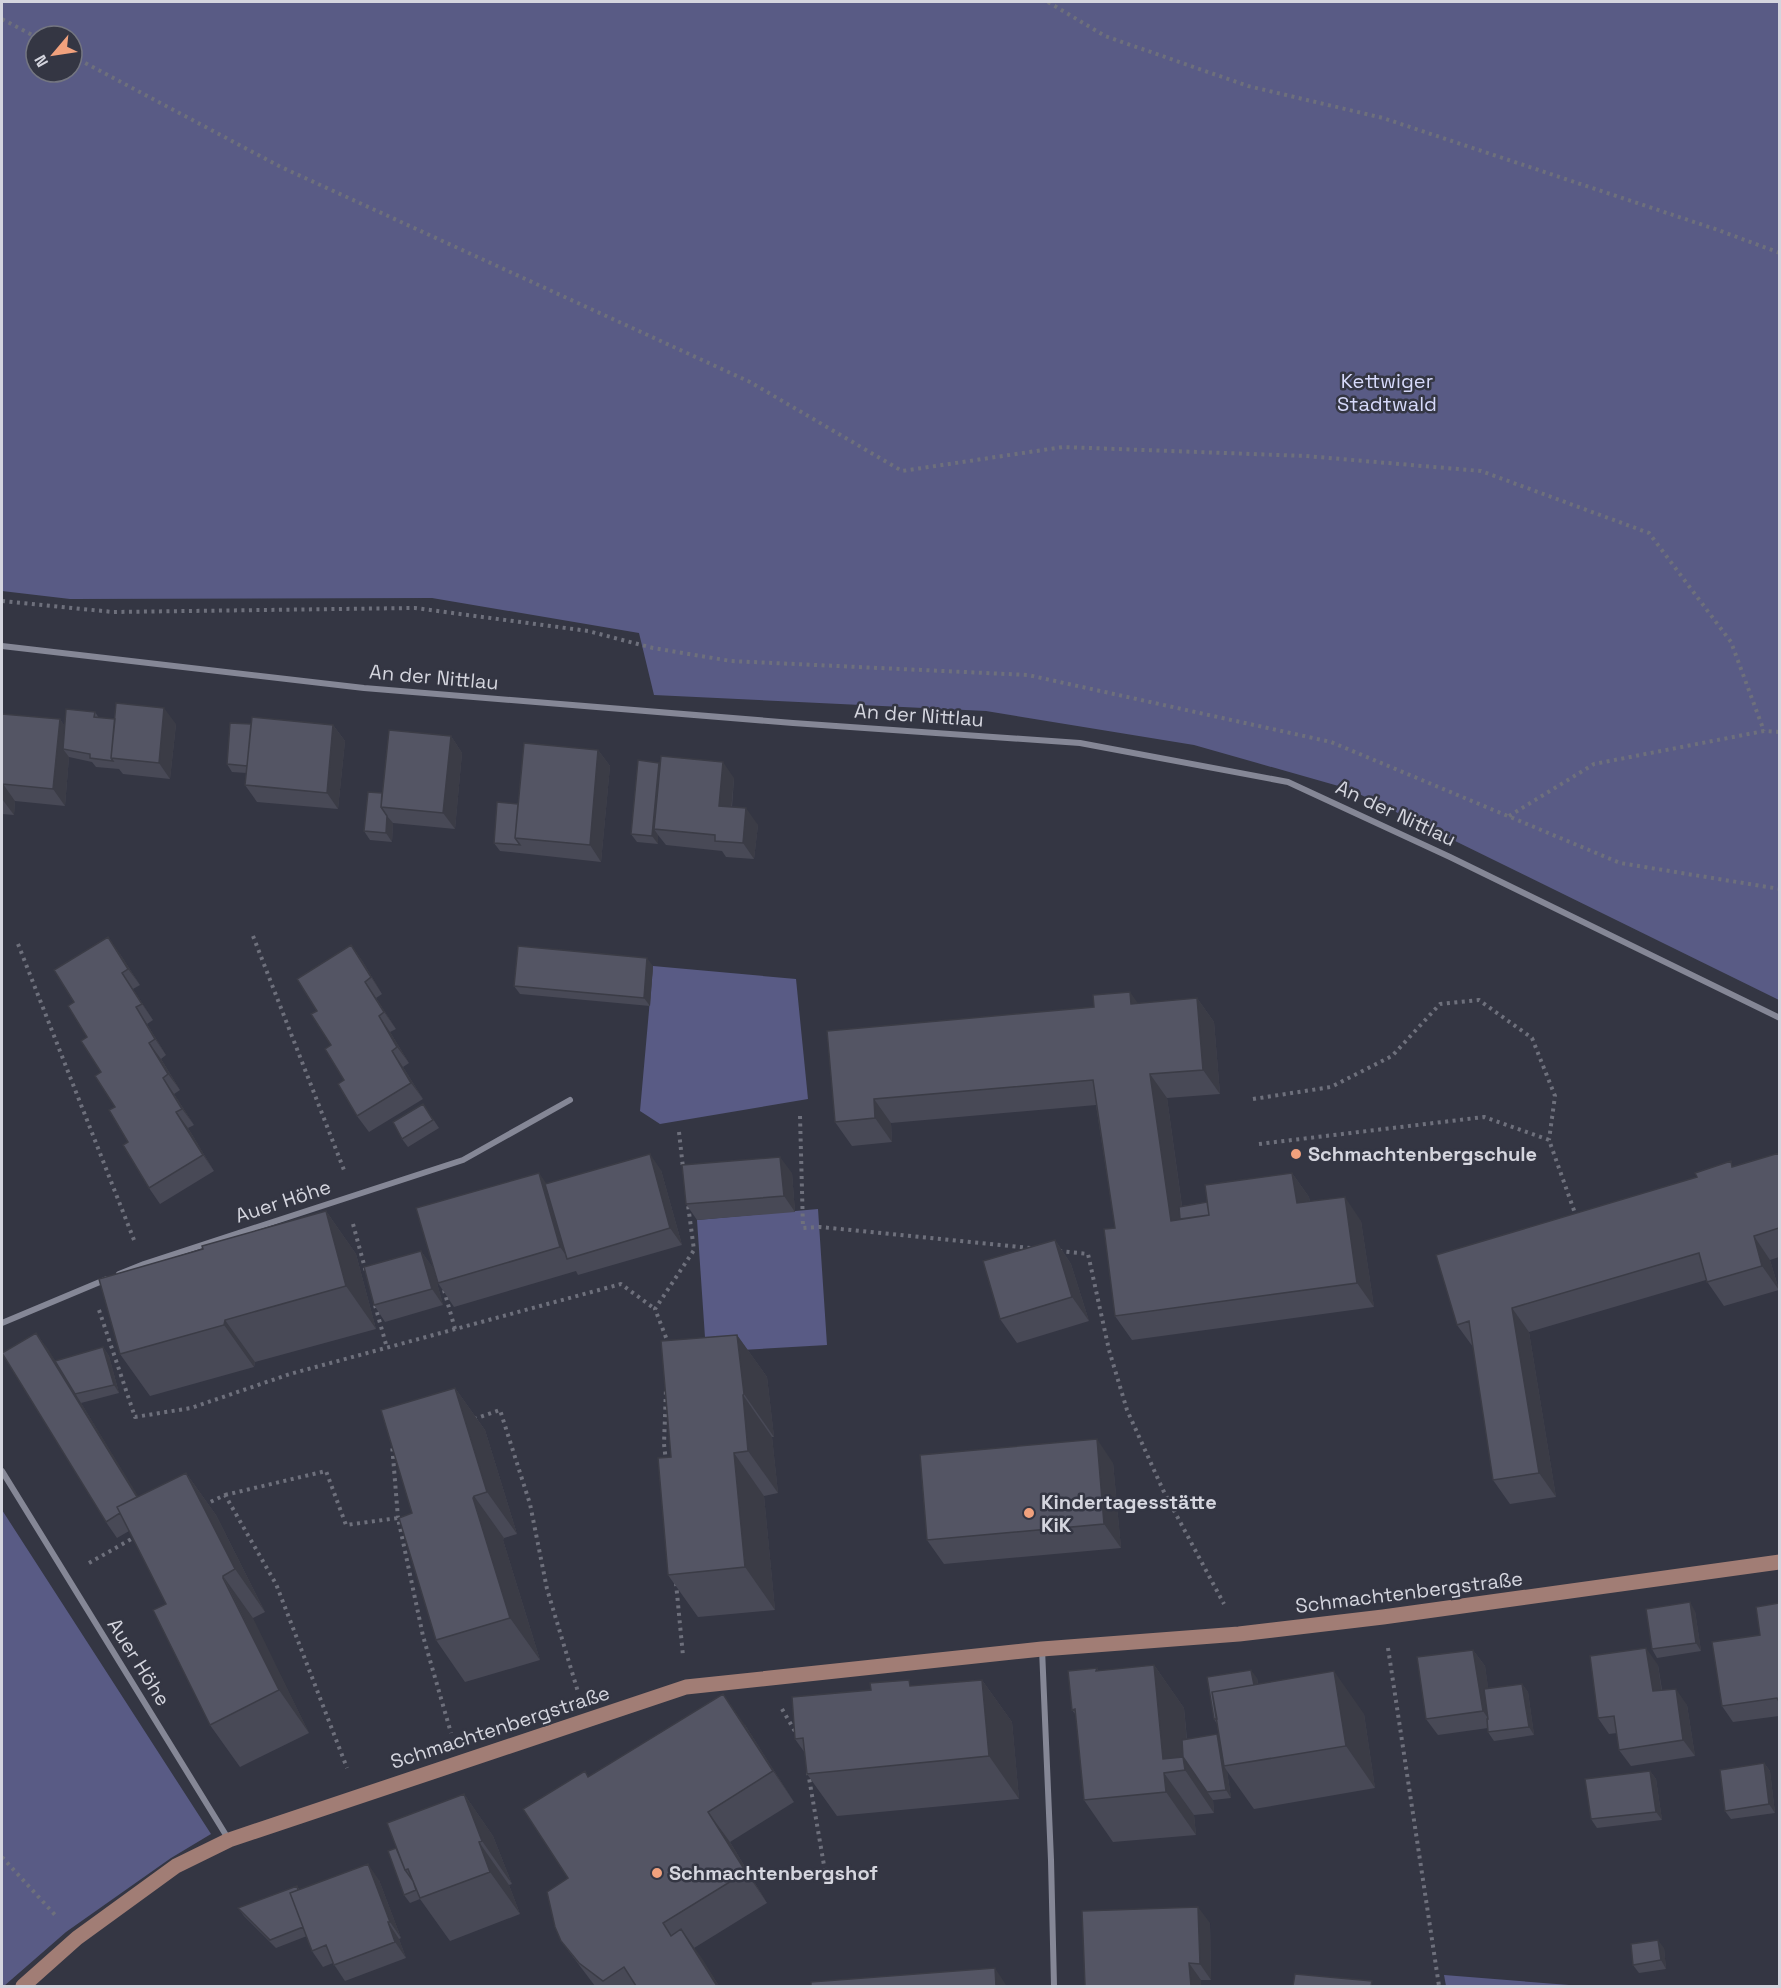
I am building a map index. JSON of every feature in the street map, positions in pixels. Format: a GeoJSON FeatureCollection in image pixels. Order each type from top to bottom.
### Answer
{"type":"FeatureCollection","features":[{"type":"Feature","properties":{"kind":"street","name":"An der Nittlau"},"geometry":{"type":"LineString","coordinates":[[2,646],[364,688],[769,721],[1080,743],[1288,782],[1450,857],[1779,1018]]}},
{"type":"Feature","properties":{"kind":"street","name":"Auer Höhe"},"geometry":{"type":"LineString","coordinates":[[2,1323],[144,1264],[463,1160],[570,1100]]}},
{"type":"Feature","properties":{"kind":"street","name":"Auer Höhe"},"geometry":{"type":"LineString","coordinates":[[2,1471],[230,1840]]}},
{"type":"Feature","properties":{"kind":"street","name":"Schmachtenbergstraße"},"geometry":{"type":"LineString","coordinates":[[23,1986],[77,1938],[176,1866],[230,1840],[686,1687],[1042,1649],[1239,1634],[1383,1617],[1779,1562]]}},
{"type":"Feature","properties":{"kind":"street"},"geometry":{"type":"LineString","coordinates":[[1042,1649],[1052,1872],[1054,1986]]}},
{"type":"Feature","properties":{"kind":"path"},"geometry":{"type":"LineString","coordinates":[[1048,2],[1105,36],[1248,86],[1383,118],[1718,230],[1779,253]]}},
{"type":"Feature","properties":{"kind":"path"},"geometry":{"type":"LineString","coordinates":[[2,19],[24,31]]}},
{"type":"Feature","properties":{"kind":"path"},"geometry":{"type":"LineString","coordinates":[[84,62],[279,166],[750,382],[902,471],[1063,447],[1318,457],[1481,471],[1649,533],[1731,642],[1764,731]]}},
{"type":"Feature","properties":{"kind":"path"},"geometry":{"type":"LineString","coordinates":[[2,601],[113,612],[415,608],[588,630],[653,648],[731,661],[1028,675],[1331,742],[1620,863],[1779,889]]}},
{"type":"Feature","properties":{"kind":"path"},"geometry":{"type":"LineString","coordinates":[[1509,816],[1594,764],[1764,731],[1779,732]]}},
{"type":"Feature","properties":{"kind":"path"},"geometry":{"type":"LineString","coordinates":[[253,936],[354,1194]]}},
{"type":"Feature","properties":{"kind":"path"},"geometry":{"type":"LineString","coordinates":[[18,945],[144,1264]]}},
{"type":"Feature","properties":{"kind":"path"},"geometry":{"type":"LineString","coordinates":[[1253,1099],[1331,1087],[1392,1056],[1440,1004],[1479,1000],[1532,1038],[1555,1096],[1549,1140],[1578,1223]]}},
{"type":"Feature","properties":{"kind":"path"},"geometry":{"type":"LineString","coordinates":[[800,1116],[803,1228],[820,1227],[1041,1249]]}},
{"type":"Feature","properties":{"kind":"path"},"geometry":{"type":"LineString","coordinates":[[1259,1144],[1484,1116],[1549,1140]]}},
{"type":"Feature","properties":{"kind":"path"},"geometry":{"type":"LineString","coordinates":[[679,1132],[685,1179]]}},
{"type":"Feature","properties":{"kind":"path"},"geometry":{"type":"LineString","coordinates":[[346,1197],[366,1273]]}},
{"type":"Feature","properties":{"kind":"path"},"geometry":{"type":"LineString","coordinates":[[655,1309],[694,1250],[688,1203]]}},
{"type":"Feature","properties":{"kind":"path"},"geometry":{"type":"LineString","coordinates":[[1053,1250],[1088,1254],[1109,1350],[1127,1410],[1163,1490],[1239,1634]]}},
{"type":"Feature","properties":{"kind":"path"},"geometry":{"type":"LineString","coordinates":[[91,1286],[135,1417],[191,1408],[290,1374],[621,1284],[655,1309],[667,1340],[667,1352]]}},
{"type":"Feature","properties":{"kind":"path"},"geometry":{"type":"LineString","coordinates":[[443,1285],[455,1329]]}},
{"type":"Feature","properties":{"kind":"path"},"geometry":{"type":"LineString","coordinates":[[372,1294],[387,1348]]}},
{"type":"Feature","properties":{"kind":"path"},"geometry":{"type":"LineString","coordinates":[[666,1386],[664,1444],[666,1467]]}},
{"type":"Feature","properties":{"kind":"path"},"geometry":{"type":"LineString","coordinates":[[467,1421],[500,1410],[530,1504],[547,1589],[587,1721]]}},
{"type":"Feature","properties":{"kind":"path"},"geometry":{"type":"LineString","coordinates":[[402,1441],[392,1444],[398,1518],[423,1636],[460,1763]]}},
{"type":"Feature","properties":{"kind":"path"},"geometry":{"type":"LineString","coordinates":[[194,1509],[225,1495],[326,1471],[346,1525],[398,1518]]}},
{"type":"Feature","properties":{"kind":"path"},"geometry":{"type":"LineString","coordinates":[[225,1495],[276,1584],[358,1797]]}},
{"type":"Feature","properties":{"kind":"path"},"geometry":{"type":"LineString","coordinates":[[66,1576],[143,1533]]}},
{"type":"Feature","properties":{"kind":"path"},"geometry":{"type":"LineString","coordinates":[[676,1581],[686,1687]]}},
{"type":"Feature","properties":{"kind":"path"},"geometry":{"type":"LineString","coordinates":[[1383,1617],[1439,1986]]}},
{"type":"Feature","properties":{"kind":"path"},"geometry":{"type":"LineString","coordinates":[[779,1702],[799,1738]]}},
{"type":"Feature","properties":{"kind":"path"},"geometry":{"type":"LineString","coordinates":[[808,1770],[827,1883]]}},
{"type":"Feature","properties":{"kind":"path"},"geometry":{"type":"LineString","coordinates":[[2,1857],[77,1938]]}},
{"type":"Feature","properties":{"kind":"green space","name":"Kettwiger Stadtwald"},"geometry":{"type":"Polygon","coordinates":[[[2,2],[1779,2],[1779,1000],[1349,789],[1194,745],[986,711],[654,695],[639,633],[432,598],[70,599],[2,591],[2,2]]]}},
{"type":"Feature","properties":{"kind":"green space"},"geometry":{"type":"Polygon","coordinates":[[[653,966],[796,979],[808,1099],[660,1124],[640,1111],[653,966]]]}},
{"type":"Feature","properties":{"kind":"green space"},"geometry":{"type":"Polygon","coordinates":[[[818,1209],[827,1345],[706,1352],[697,1220],[818,1209]]]}},
{"type":"Feature","properties":{"kind":"green space"},"geometry":{"type":"Polygon","coordinates":[[[2,1510],[211,1834],[171,1858],[66,1932],[4,1986],[2,1986],[2,1510]]]}},
{"type":"Feature","properties":{"kind":"green space"},"geometry":{"type":"Polygon","coordinates":[[[1444,1975],[1582,1986],[1446,1986],[1444,1975]]]}},
{"type":"Feature","properties":{"kind":"building"},"geometry":{"type":"Polygon","coordinates":[[[116,703],[164,708],[159,763],[111,758],[116,703]]]}},
{"type":"Feature","properties":{"kind":"building"},"geometry":{"type":"Polygon","coordinates":[[[66,709],[95,712],[94,717],[115,719],[111,758],[113,761],[90,758],[90,754],[63,749],[66,709]]]}},
{"type":"Feature","properties":{"kind":"building"},"geometry":{"type":"Polygon","coordinates":[[[2,714],[60,719],[53,789],[3,784],[2,799],[2,714]]]}},
{"type":"Feature","properties":{"kind":"building"},"geometry":{"type":"Polygon","coordinates":[[[252,717],[333,725],[327,793],[245,785],[252,717]]]}},
{"type":"Feature","properties":{"kind":"building"},"geometry":{"type":"Polygon","coordinates":[[[230,723],[251,724],[247,766],[227,764],[230,723]]]}},
{"type":"Feature","properties":{"kind":"building"},"geometry":{"type":"Polygon","coordinates":[[[389,730],[451,736],[443,813],[381,807],[389,730]]]}},
{"type":"Feature","properties":{"kind":"building"},"geometry":{"type":"Polygon","coordinates":[[[524,743],[598,750],[590,845],[515,838],[524,743]]]}},
{"type":"Feature","properties":{"kind":"building"},"geometry":{"type":"Polygon","coordinates":[[[661,756],[723,762],[719,806],[746,808],[743,843],[715,841],[715,835],[654,829],[661,756]]]}},
{"type":"Feature","properties":{"kind":"building"},"geometry":{"type":"Polygon","coordinates":[[[638,760],[659,763],[652,836],[631,834],[638,760]]]}},
{"type":"Feature","properties":{"kind":"building"},"geometry":{"type":"Polygon","coordinates":[[[368,792],[382,793],[381,807],[387,816],[386,833],[364,831],[368,792]]]}},
{"type":"Feature","properties":{"kind":"building"},"geometry":{"type":"Polygon","coordinates":[[[497,802],[518,804],[515,838],[520,845],[494,843],[497,802]]]}},
{"type":"Feature","properties":{"kind":"building"},"geometry":{"type":"Polygon","coordinates":[[[108,937],[128,969],[122,973],[142,1004],[136,1007],[155,1039],[149,1043],[168,1074],[163,1078],[182,1109],[176,1112],[203,1155],[149,1188],[123,1145],[128,1142],[109,1110],[115,1107],[95,1076],[101,1072],[81,1041],[87,1037],[68,1006],[74,1002],[54,970],[108,937]]]}},
{"type":"Feature","properties":{"kind":"building"},"geometry":{"type":"Polygon","coordinates":[[[351,945],[371,977],[365,982],[384,1012],[379,1016],[397,1047],[392,1051],[411,1083],[357,1116],[338,1084],[344,1080],[325,1049],[331,1045],[311,1014],[317,1011],[297,979],[351,945]]]}},
{"type":"Feature","properties":{"kind":"building"},"geometry":{"type":"Polygon","coordinates":[[[518,946],[647,958],[644,998],[514,986],[518,946]]]}},
{"type":"Feature","properties":{"kind":"building"},"geometry":{"type":"Polygon","coordinates":[[[1130,992],[1131,1004],[1197,998],[1203,1070],[1150,1074],[1171,1221],[1209,1215],[1205,1185],[1292,1173],[1297,1203],[1345,1197],[1357,1283],[1115,1316],[1104,1229],[1115,1228],[1093,1080],[874,1099],[875,1118],[835,1122],[827,1031],[1094,1007],[1093,995],[1130,992]]]}},
{"type":"Feature","properties":{"kind":"building"},"geometry":{"type":"Polygon","coordinates":[[[423,1104],[433,1120],[402,1139],[393,1122],[423,1104]]]}},
{"type":"Feature","properties":{"kind":"building"},"geometry":{"type":"Polygon","coordinates":[[[1779,1153],[1779,1228],[1754,1236],[1762,1266],[1707,1282],[1699,1253],[1512,1308],[1539,1473],[1493,1480],[1469,1321],[1457,1325],[1436,1255],[1697,1177],[1695,1173],[1731,1161],[1732,1167],[1779,1153]]]}},
{"type":"Feature","properties":{"kind":"building"},"geometry":{"type":"Polygon","coordinates":[[[650,1154],[670,1228],[567,1259],[545,1184],[650,1154]]]}},
{"type":"Feature","properties":{"kind":"building"},"geometry":{"type":"Polygon","coordinates":[[[780,1157],[784,1196],[686,1204],[682,1165],[780,1157]]]}},
{"type":"Feature","properties":{"kind":"building"},"geometry":{"type":"Polygon","coordinates":[[[539,1173],[560,1247],[438,1283],[416,1208],[539,1173]]]}},
{"type":"Feature","properties":{"kind":"building"},"geometry":{"type":"Polygon","coordinates":[[[1207,1202],[1209,1215],[1180,1219],[1179,1207],[1207,1202]]]}},
{"type":"Feature","properties":{"kind":"building"},"geometry":{"type":"Polygon","coordinates":[[[326,1211],[346,1286],[225,1320],[224,1325],[120,1354],[99,1279],[203,1249],[202,1246],[326,1211]]]}},
{"type":"Feature","properties":{"kind":"building"},"geometry":{"type":"Polygon","coordinates":[[[1055,1240],[1072,1297],[1000,1319],[983,1261],[1055,1240]]]}},
{"type":"Feature","properties":{"kind":"building"},"geometry":{"type":"Polygon","coordinates":[[[421,1251],[432,1289],[374,1305],[364,1267],[421,1251]]]}},
{"type":"Feature","properties":{"kind":"building"},"geometry":{"type":"Polygon","coordinates":[[[36,1333],[137,1497],[117,1507],[120,1513],[106,1522],[2,1353],[36,1333]]]}},
{"type":"Feature","properties":{"kind":"building"},"geometry":{"type":"Polygon","coordinates":[[[737,1335],[748,1451],[734,1453],[745,1567],[668,1575],[658,1458],[671,1457],[661,1341],[737,1335]]]}},
{"type":"Feature","properties":{"kind":"building"},"geometry":{"type":"Polygon","coordinates":[[[103,1347],[114,1385],[75,1394],[55,1361],[103,1347]]]}},
{"type":"Feature","properties":{"kind":"building"},"geometry":{"type":"Polygon","coordinates":[[[455,1388],[487,1492],[473,1498],[510,1618],[436,1640],[399,1518],[412,1513],[381,1410],[455,1388]]]}},
{"type":"Feature","properties":{"kind":"building","name":"Kindertagesstätte KiK"},"geometry":{"type":"Polygon","coordinates":[[[1097,1439],[1104,1524],[927,1540],[920,1455],[1097,1439]]]}},
{"type":"Feature","properties":{"kind":"building"},"geometry":{"type":"Polygon","coordinates":[[[186,1473],[235,1569],[223,1578],[279,1690],[210,1725],[153,1610],[166,1604],[117,1507],[186,1473]]]}},
{"type":"Feature","properties":{"kind":"building"},"geometry":{"type":"Polygon","coordinates":[[[1690,1602],[1696,1643],[1652,1649],[1646,1609],[1690,1602]]]}},
{"type":"Feature","properties":{"kind":"building"},"geometry":{"type":"Polygon","coordinates":[[[1779,1603],[1779,1702],[1777,1698],[1722,1706],[1712,1642],[1760,1635],[1756,1607],[1779,1603]]]}},
{"type":"Feature","properties":{"kind":"building"},"geometry":{"type":"Polygon","coordinates":[[[1646,1648],[1653,1691],[1676,1689],[1683,1740],[1619,1750],[1614,1716],[1598,1718],[1590,1656],[1646,1648]]]}},
{"type":"Feature","properties":{"kind":"building"},"geometry":{"type":"Polygon","coordinates":[[[1473,1650],[1483,1711],[1426,1719],[1417,1657],[1473,1650]]]}},
{"type":"Feature","properties":{"kind":"building"},"geometry":{"type":"Polygon","coordinates":[[[1154,1665],[1163,1759],[1183,1757],[1185,1770],[1164,1773],[1166,1792],[1084,1800],[1075,1709],[1072,1710],[1068,1671],[1097,1668],[1096,1671],[1154,1665]]]}},
{"type":"Feature","properties":{"kind":"building"},"geometry":{"type":"Polygon","coordinates":[[[1251,1670],[1254,1685],[1212,1692],[1217,1719],[1214,1719],[1207,1677],[1251,1670]]]}},
{"type":"Feature","properties":{"kind":"building"},"geometry":{"type":"Polygon","coordinates":[[[1334,1671],[1346,1746],[1224,1766],[1212,1692],[1334,1671]]]}},
{"type":"Feature","properties":{"kind":"building"},"geometry":{"type":"Polygon","coordinates":[[[909,1680],[910,1686],[982,1680],[989,1756],[807,1774],[803,1738],[795,1739],[792,1697],[871,1690],[870,1683],[909,1680]]]}},
{"type":"Feature","properties":{"kind":"building"},"geometry":{"type":"Polygon","coordinates":[[[1522,1684],[1529,1727],[1488,1732],[1484,1689],[1522,1684]]]}},
{"type":"Feature","properties":{"kind":"building","name":"Schmachtenbergshof"},"geometry":{"type":"Polygon","coordinates":[[[723,1694],[773,1771],[708,1812],[746,1872],[663,1923],[671,1936],[681,1929],[717,1986],[636,1986],[624,1967],[603,1981],[579,1963],[561,1941],[555,1927],[547,1892],[568,1878],[523,1809],[585,1771],[588,1777],[723,1694]]]}},
{"type":"Feature","properties":{"kind":"building"},"geometry":{"type":"Polygon","coordinates":[[[1217,1734],[1226,1790],[1207,1792],[1183,1757],[1182,1740],[1217,1734]]]}},
{"type":"Feature","properties":{"kind":"building"},"geometry":{"type":"Polygon","coordinates":[[[1764,1763],[1769,1804],[1725,1811],[1720,1770],[1764,1763]]]}},
{"type":"Feature","properties":{"kind":"building"},"geometry":{"type":"Polygon","coordinates":[[[1650,1771],[1656,1812],[1591,1819],[1585,1779],[1650,1771]]]}},
{"type":"Feature","properties":{"kind":"building"},"geometry":{"type":"Polygon","coordinates":[[[464,1794],[482,1841],[479,1842],[490,1872],[420,1898],[408,1869],[405,1870],[387,1823],[464,1794]]]}},
{"type":"Feature","properties":{"kind":"building"},"geometry":{"type":"Polygon","coordinates":[[[396,1848],[416,1890],[404,1895],[388,1851],[396,1848]]]}},
{"type":"Feature","properties":{"kind":"building"},"geometry":{"type":"Polygon","coordinates":[[[368,1864],[390,1922],[388,1922],[395,1942],[334,1965],[326,1945],[312,1951],[290,1893],[368,1864]]]}},
{"type":"Feature","properties":{"kind":"building"},"geometry":{"type":"Polygon","coordinates":[[[297,1886],[298,1890],[290,1893],[303,1927],[270,1940],[238,1908],[297,1886]]]}},
{"type":"Feature","properties":{"kind":"building"},"geometry":{"type":"Polygon","coordinates":[[[1198,1907],[1200,1964],[1189,1963],[1191,1986],[1085,1986],[1082,1911],[1198,1907]]]}},
{"type":"Feature","properties":{"kind":"building"},"geometry":{"type":"Polygon","coordinates":[[[1658,1940],[1661,1960],[1633,1965],[1631,1944],[1658,1940]]]}},
{"type":"Feature","properties":{"kind":"building"},"geometry":{"type":"Polygon","coordinates":[[[995,1968],[996,1986],[811,1986],[811,1982],[995,1968]]]}},
{"type":"Feature","properties":{"kind":"building"},"geometry":{"type":"Polygon","coordinates":[[[1295,1974],[1372,1981],[1371,1986],[1293,1986],[1295,1974]]]}},
{"type":"Feature","properties":{"kind":"place","name":"Schmachtenbergschule"},"geometry":{"type":"Point","coordinates":[1296,1154]}},
{"type":"Feature","properties":{"kind":"place","name":"Kindertagesstätte KiK"},"geometry":{"type":"Point","coordinates":[1029,1513]}},
{"type":"Feature","properties":{"kind":"place","name":"Schmachtenbergshof"},"geometry":{"type":"Point","coordinates":[657,1873]}}]}
